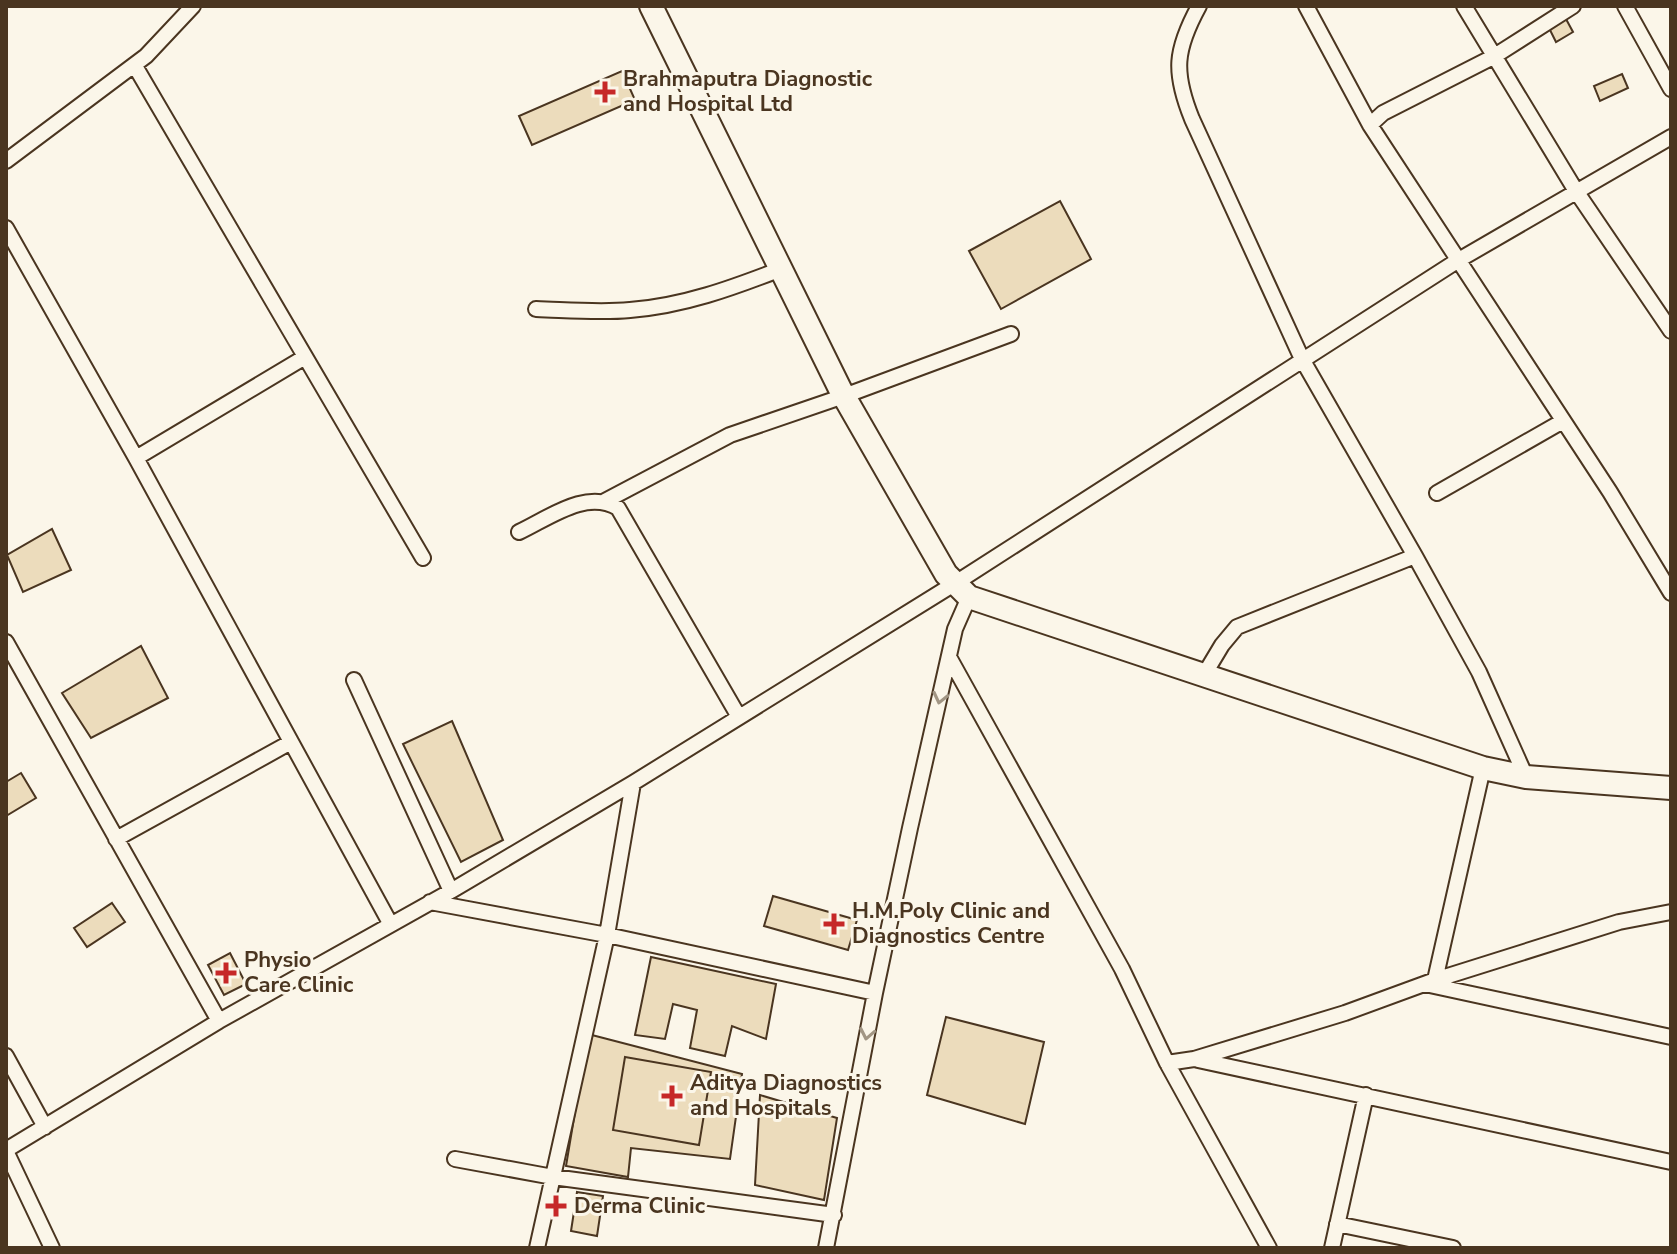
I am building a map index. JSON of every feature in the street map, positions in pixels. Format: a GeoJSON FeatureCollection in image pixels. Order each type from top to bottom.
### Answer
{"type":"FeatureCollection","features":[{"type":"Feature","properties":{"kind":"main road"},"geometry":{"type":"LineString","coordinates":[[651,6],[844,396],[962,590],[1483,768],[1526,777],[1671,788]]}},
{"type":"Feature","properties":{"kind":"street"},"geometry":{"type":"LineString","coordinates":[[6,161],[135,66],[193,6]]}},
{"type":"Feature","properties":{"kind":"street"},"geometry":{"type":"LineString","coordinates":[[1199,6],[1184,40],[1179,61],[1182,94],[1302,359],[1479,672],[1526,777]]}},
{"type":"Feature","properties":{"kind":"street"},"geometry":{"type":"LineString","coordinates":[[1306,6],[1370,125],[1671,593]]}},
{"type":"Feature","properties":{"kind":"street"},"geometry":{"type":"LineString","coordinates":[[1464,6],[1576,191],[1671,331]]}},
{"type":"Feature","properties":{"kind":"street"},"geometry":{"type":"LineString","coordinates":[[1370,125],[1383,113],[1493,57],[1573,6]]}},
{"type":"Feature","properties":{"kind":"street"},"geometry":{"type":"LineString","coordinates":[[1625,6],[1671,89]]}},
{"type":"Feature","properties":{"kind":"street"},"geometry":{"type":"LineString","coordinates":[[135,66],[423,558]]}},
{"type":"Feature","properties":{"kind":"street"},"geometry":{"type":"LineString","coordinates":[[52,1248],[6,1150],[219,1021],[451,891],[739,717],[962,590],[1302,359],[1457,261],[1671,137]]}},
{"type":"Feature","properties":{"kind":"street"},"geometry":{"type":"LineString","coordinates":[[6,228],[136,458],[390,923]]}},
{"type":"Feature","properties":{"kind":"street"},"geometry":{"type":"LineString","coordinates":[[536,309],[627,311],[652,308],[693,299],[781,269]]}},
{"type":"Feature","properties":{"kind":"street"},"geometry":{"type":"LineString","coordinates":[[519,532],[580,503],[605,501],[730,435],[1011,334]]}},
{"type":"Feature","properties":{"kind":"street"},"geometry":{"type":"LineString","coordinates":[[136,458],[305,357]]}},
{"type":"Feature","properties":{"kind":"street"},"geometry":{"type":"LineString","coordinates":[[1437,493],[1563,421]]}},
{"type":"Feature","properties":{"kind":"street"},"geometry":{"type":"LineString","coordinates":[[605,501],[618,508],[626,519],[739,717]]}},
{"type":"Feature","properties":{"kind":"street"},"geometry":{"type":"LineString","coordinates":[[1204,675],[1237,627],[1415,556]]}},
{"type":"Feature","properties":{"kind":"street"},"geometry":{"type":"LineString","coordinates":[[826,1248],[875,993],[962,590]]}},
{"type":"Feature","properties":{"kind":"street"},"geometry":{"type":"LineString","coordinates":[[6,642],[219,1021]]}},
{"type":"Feature","properties":{"kind":"street"},"geometry":{"type":"LineString","coordinates":[[949,657],[1122,969],[1167,1063],[1269,1248]]}},
{"type":"Feature","properties":{"kind":"street"},"geometry":{"type":"LineString","coordinates":[[354,680],[451,891]]}},
{"type":"Feature","properties":{"kind":"street"},"geometry":{"type":"LineString","coordinates":[[116,839],[291,742]]}},
{"type":"Feature","properties":{"kind":"street"},"geometry":{"type":"LineString","coordinates":[[1429,982],[1483,768]]}},
{"type":"Feature","properties":{"kind":"street"},"geometry":{"type":"LineString","coordinates":[[537,1248],[607,935],[633,783]]}},
{"type":"Feature","properties":{"kind":"street"},"geometry":{"type":"LineString","coordinates":[[430,902],[607,935],[875,993]]}},
{"type":"Feature","properties":{"kind":"street"},"geometry":{"type":"LineString","coordinates":[[1167,1063],[1194,1059],[1345,1013],[1429,982],[1619,922],[1671,912]]}},
{"type":"Feature","properties":{"kind":"street"},"geometry":{"type":"LineString","coordinates":[[1429,982],[1671,1037]]}},
{"type":"Feature","properties":{"kind":"street"},"geometry":{"type":"LineString","coordinates":[[6,1056],[45,1127]]}},
{"type":"Feature","properties":{"kind":"street"},"geometry":{"type":"LineString","coordinates":[[1194,1059],[1671,1162]]}},
{"type":"Feature","properties":{"kind":"street"},"geometry":{"type":"LineString","coordinates":[[1332,1248],[1366,1095]]}},
{"type":"Feature","properties":{"kind":"street"},"geometry":{"type":"LineString","coordinates":[[455,1159],[553,1177],[834,1215]]}},
{"type":"Feature","properties":{"kind":"street"},"geometry":{"type":"LineString","coordinates":[[1337,1224],[1453,1248]]}},
{"type":"Feature","properties":{"kind":"building"},"geometry":{"type":"Polygon","coordinates":[[[1566,19],[1573,32],[1556,42],[1549,28],[1566,19]]]}},
{"type":"Feature","properties":{"kind":"building"},"geometry":{"type":"Polygon","coordinates":[[[622,71],[635,100],[532,145],[519,116],[622,71]]]}},
{"type":"Feature","properties":{"kind":"building"},"geometry":{"type":"Polygon","coordinates":[[[1622,74],[1628,88],[1600,101],[1594,86],[1622,74]]]}},
{"type":"Feature","properties":{"kind":"building"},"geometry":{"type":"Polygon","coordinates":[[[1060,201],[1091,259],[1001,309],[969,251],[1060,201]]]}},
{"type":"Feature","properties":{"kind":"building"},"geometry":{"type":"Polygon","coordinates":[[[52,529],[71,570],[23,592],[7,555],[52,529]]]}},
{"type":"Feature","properties":{"kind":"building"},"geometry":{"type":"Polygon","coordinates":[[[141,646],[168,698],[91,738],[62,693],[141,646]]]}},
{"type":"Feature","properties":{"kind":"building"},"geometry":{"type":"Polygon","coordinates":[[[452,721],[503,840],[461,862],[403,744],[452,721]]]}},
{"type":"Feature","properties":{"kind":"building"},"geometry":{"type":"Polygon","coordinates":[[[21,773],[36,798],[6,816],[6,782],[21,773]]]}},
{"type":"Feature","properties":{"kind":"building"},"geometry":{"type":"Polygon","coordinates":[[[773,896],[857,920],[848,950],[764,926],[773,896]]]}},
{"type":"Feature","properties":{"kind":"building"},"geometry":{"type":"Polygon","coordinates":[[[112,903],[125,922],[87,947],[74,928],[112,903]]]}},
{"type":"Feature","properties":{"kind":"building"},"geometry":{"type":"Polygon","coordinates":[[[230,953],[246,984],[224,995],[208,965],[230,953]]]}},
{"type":"Feature","properties":{"kind":"building"},"geometry":{"type":"Polygon","coordinates":[[[651,957],[776,984],[766,1039],[732,1026],[725,1056],[690,1048],[697,1010],[673,1004],[665,1039],[635,1035],[651,957]]]}},
{"type":"Feature","properties":{"kind":"building"},"geometry":{"type":"Polygon","coordinates":[[[946,1017],[1044,1042],[1025,1124],[927,1095],[946,1017]]]}},
{"type":"Feature","properties":{"kind":"building"},"geometry":{"type":"Polygon","coordinates":[[[588,1034],[742,1074],[730,1159],[631,1148],[628,1177],[566,1166],[588,1034]]]}},
{"type":"Feature","properties":{"kind":"building"},"geometry":{"type":"Polygon","coordinates":[[[625,1057],[711,1072],[699,1145],[613,1130],[625,1057]]]}},
{"type":"Feature","properties":{"kind":"building"},"geometry":{"type":"Polygon","coordinates":[[[760,1095],[837,1118],[824,1200],[755,1185],[760,1095]]]}},
{"type":"Feature","properties":{"kind":"building"},"geometry":{"type":"Polygon","coordinates":[[[577,1192],[603,1196],[597,1236],[571,1231],[577,1192]]]}},
{"type":"Feature","properties":{"kind":"place","name":"Brahmaputra Diagnostic and Hospital Ltd"},"geometry":{"type":"Point","coordinates":[605,92]}},
{"type":"Feature","properties":{"kind":"place","name":"H.M.Poly Clinic and Diagnostics Centre"},"geometry":{"type":"Point","coordinates":[834,924]}},
{"type":"Feature","properties":{"kind":"place","name":"Physio Care Clinic"},"geometry":{"type":"Point","coordinates":[226,973]}},
{"type":"Feature","properties":{"kind":"place","name":"Aditya Diagnostics and Hospitals"},"geometry":{"type":"Point","coordinates":[672,1096]}},
{"type":"Feature","properties":{"kind":"place","name":"Derma Clinic"},"geometry":{"type":"Point","coordinates":[556,1206]}}]}
